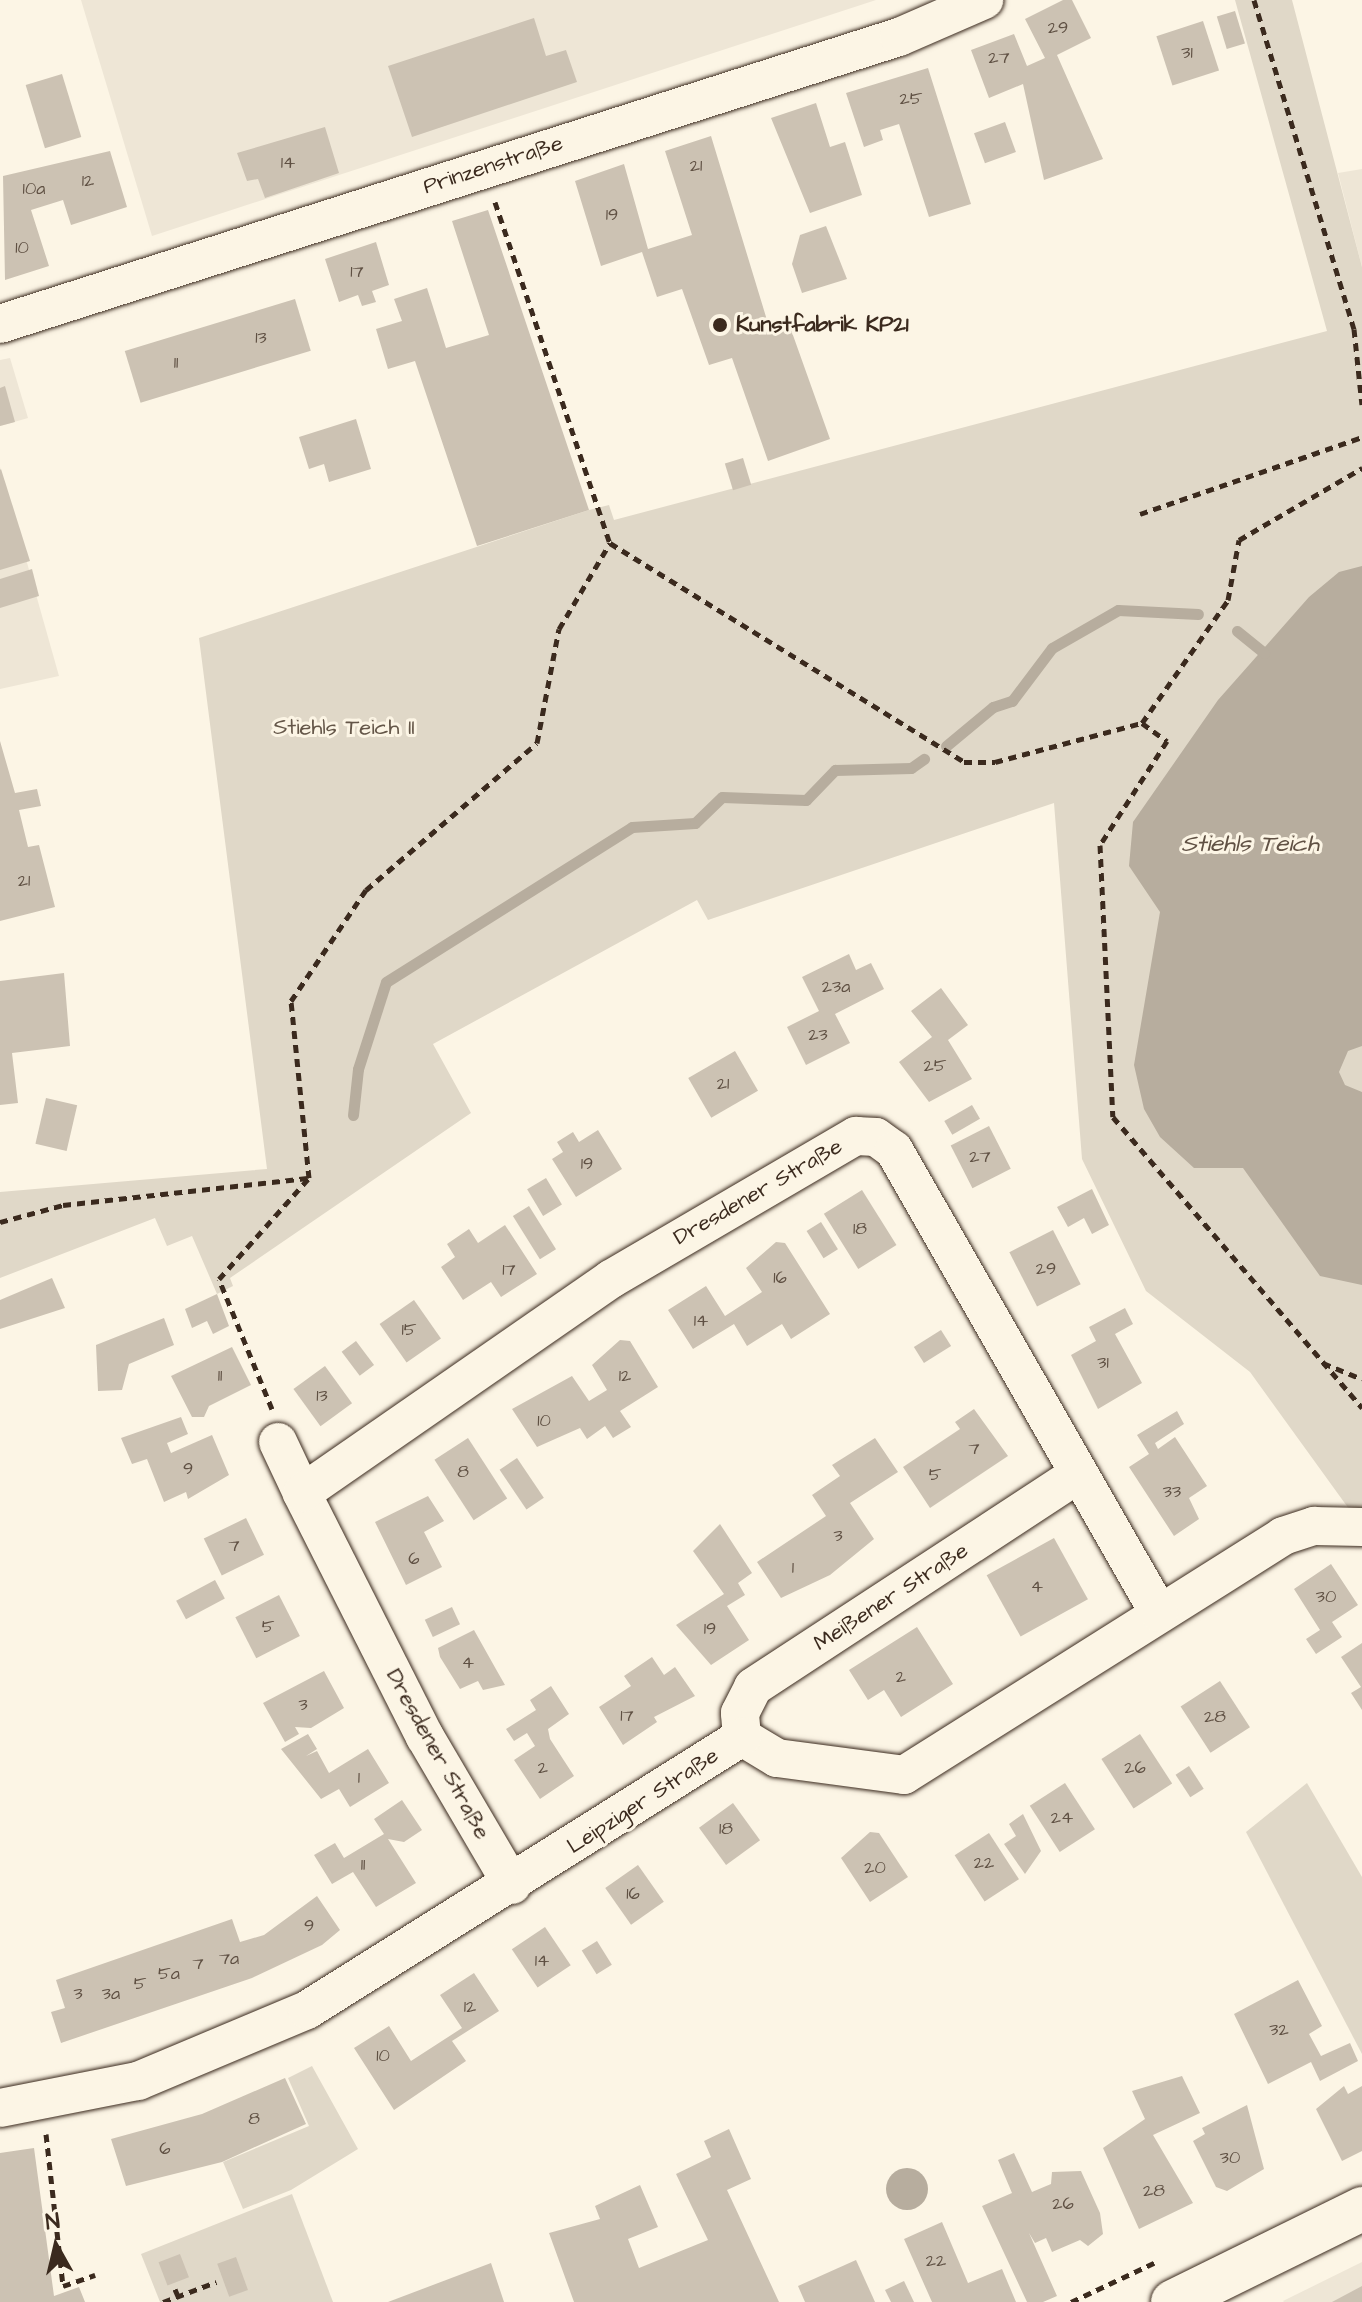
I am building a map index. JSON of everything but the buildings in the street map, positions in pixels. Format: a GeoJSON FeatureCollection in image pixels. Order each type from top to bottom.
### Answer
{"type":"FeatureCollection","features":[{"type":"Feature","properties":{"kind":"main road"},"geometry":{"type":"LineString","coordinates":[[1173,2302],[1362,2209]]}},
{"type":"Feature","properties":{"kind":"street","name":"Prinzenstraße"},"geometry":{"type":"LineString","coordinates":[[0,324],[899,37],[984,0]]}},
{"type":"Feature","properties":{"kind":"street","name":"Dresdener Straße"},"geometry":{"type":"LineString","coordinates":[[302,1493],[611,1279],[837,1144],[866,1135],[887,1142],[900,1160],[1075,1476],[1159,1613]]}},
{"type":"Feature","properties":{"kind":"street","name":"Dresdener Straße"},"geometry":{"type":"LineString","coordinates":[[278,1442],[425,1737],[512,1885]]}},
{"type":"Feature","properties":{"kind":"street","name":"Meißener Straße"},"geometry":{"type":"LineString","coordinates":[[742,1737],[740,1713],[753,1687],[1075,1476]]}},
{"type":"Feature","properties":{"kind":"street","name":"Leipziger Straße"},"geometry":{"type":"LineString","coordinates":[[0,2108],[42,2101],[183,2065],[307,2010],[512,1885],[742,1737],[777,1758],[904,1775],[1283,1536],[1314,1526],[1362,1527]]}},
{"type":"Feature","properties":{"kind":"path"},"geometry":{"type":"LineString","coordinates":[[1254,0],[1354,329],[1362,405]]}},
{"type":"Feature","properties":{"kind":"path"},"geometry":{"type":"LineString","coordinates":[[486,167],[610,543],[964,762],[995,762],[1142,723],[1228,600],[1239,540],[1362,468]]}},
{"type":"Feature","properties":{"kind":"path"},"geometry":{"type":"LineString","coordinates":[[1140,514],[1362,437]]}},
{"type":"Feature","properties":{"kind":"path"},"geometry":{"type":"LineString","coordinates":[[278,1442],[274,1413],[219,1279],[309,1178],[291,1001],[366,890],[537,743],[559,629],[610,543]]}},
{"type":"Feature","properties":{"kind":"path"},"geometry":{"type":"LineString","coordinates":[[1142,723],[1167,741],[1100,845],[1113,1117],[1362,1408]]}},
{"type":"Feature","properties":{"kind":"path"},"geometry":{"type":"LineString","coordinates":[[0,1222],[63,1205],[309,1178]]}},
{"type":"Feature","properties":{"kind":"path"},"geometry":{"type":"LineString","coordinates":[[1322,1363],[1362,1379]]}},
{"type":"Feature","properties":{"kind":"path"},"geometry":{"type":"LineString","coordinates":[[42,2101],[63,2286],[95,2275]]}},
{"type":"Feature","properties":{"kind":"path"},"geometry":{"type":"LineString","coordinates":[[163,2302],[216,2282]]}},
{"type":"Feature","properties":{"kind":"path"},"geometry":{"type":"LineString","coordinates":[[175,2289],[178,2296]]}},
{"type":"Feature","properties":{"kind":"shaded area"},"geometry":{"type":"Polygon","coordinates":[[[81,0],[876,0],[152,236],[81,0]]]}},
{"type":"Feature","properties":{"kind":"shaded area"},"geometry":{"type":"Polygon","coordinates":[[[1362,169],[1362,267],[1338,173],[1362,169]]]}},
{"type":"Feature","properties":{"kind":"shaded area"},"geometry":{"type":"Polygon","coordinates":[[[10,358],[28,418],[0,426],[0,360],[10,358]]]}},
{"type":"Feature","properties":{"kind":"shaded area"},"geometry":{"type":"Polygon","coordinates":[[[0,467],[59,676],[0,689],[0,467]]]}},
{"type":"Feature","properties":{"kind":"shaded area"},"geometry":{"type":"Polygon","coordinates":[[[1362,2262],[1362,2302],[1283,2301],[1362,2262]]]}},
{"type":"Feature","properties":{"kind":"green space","name":"Stiehls Teich II"},"geometry":{"type":"Polygon","coordinates":[[[1235,0],[1292,0],[1362,267],[1362,1512],[1349,1509],[1250,1372],[1146,1291],[1082,1159],[1054,803],[708,920],[697,900],[433,1044],[471,1113],[230,1278],[233,1286],[217,1294],[192,1236],[167,1246],[155,1218],[0,1278],[0,1192],[267,1169],[199,638],[589,510],[609,505],[614,520],[1327,331],[1235,0]]]}},
{"type":"Feature","properties":{"kind":"green space"},"geometry":{"type":"Polygon","coordinates":[[[1307,1783],[1362,1877],[1362,2054],[1246,1832],[1307,1783]]]}},
{"type":"Feature","properties":{"kind":"green space"},"geometry":{"type":"Polygon","coordinates":[[[312,2066],[358,2149],[291,2190],[243,2209],[223,2162],[309,2126],[288,2078],[312,2066]]]}},
{"type":"Feature","properties":{"kind":"green space"},"geometry":{"type":"Polygon","coordinates":[[[292,2194],[333,2302],[160,2302],[141,2254],[292,2194]]]}},
{"type":"Feature","properties":{"kind":"water","name":"Stiehls Teich"},"geometry":{"type":"Polygon","coordinates":[[[1362,566],[1362,1046],[1348,1051],[1339,1072],[1345,1085],[1362,1092],[1362,1285],[1320,1276],[1243,1168],[1194,1168],[1160,1137],[1144,1109],[1134,1065],[1160,912],[1129,866],[1133,822],[1218,700],[1309,597],[1339,572],[1362,566]]]}},
{"type":"Feature","properties":{"kind":"water"},"geometry":{"type":"Polygon","coordinates":[[[907,2168],[922,2174],[928,2189],[922,2204],[907,2210],[892,2204],[886,2189],[892,2174],[907,2168]]]}},
{"type":"Feature","properties":{"kind":"waterway"},"geometry":{"type":"LineString","coordinates":[[946,746],[993,707],[1012,701],[1052,648],[1118,610],[1198,614]]}},
{"type":"Feature","properties":{"kind":"waterway"},"geometry":{"type":"LineString","coordinates":[[1237,631],[1264,653]]}},
{"type":"Feature","properties":{"kind":"waterway"},"geometry":{"type":"LineString","coordinates":[[353,1115],[358,1069],[386,982],[632,827],[695,823],[722,797],[806,800],[835,770],[911,768],[924,759]]}},
{"type":"Feature","properties":{"kind":"place","name":"Kunstfabrik KP21"},"geometry":{"type":"Point","coordinates":[720,325]}}]}
